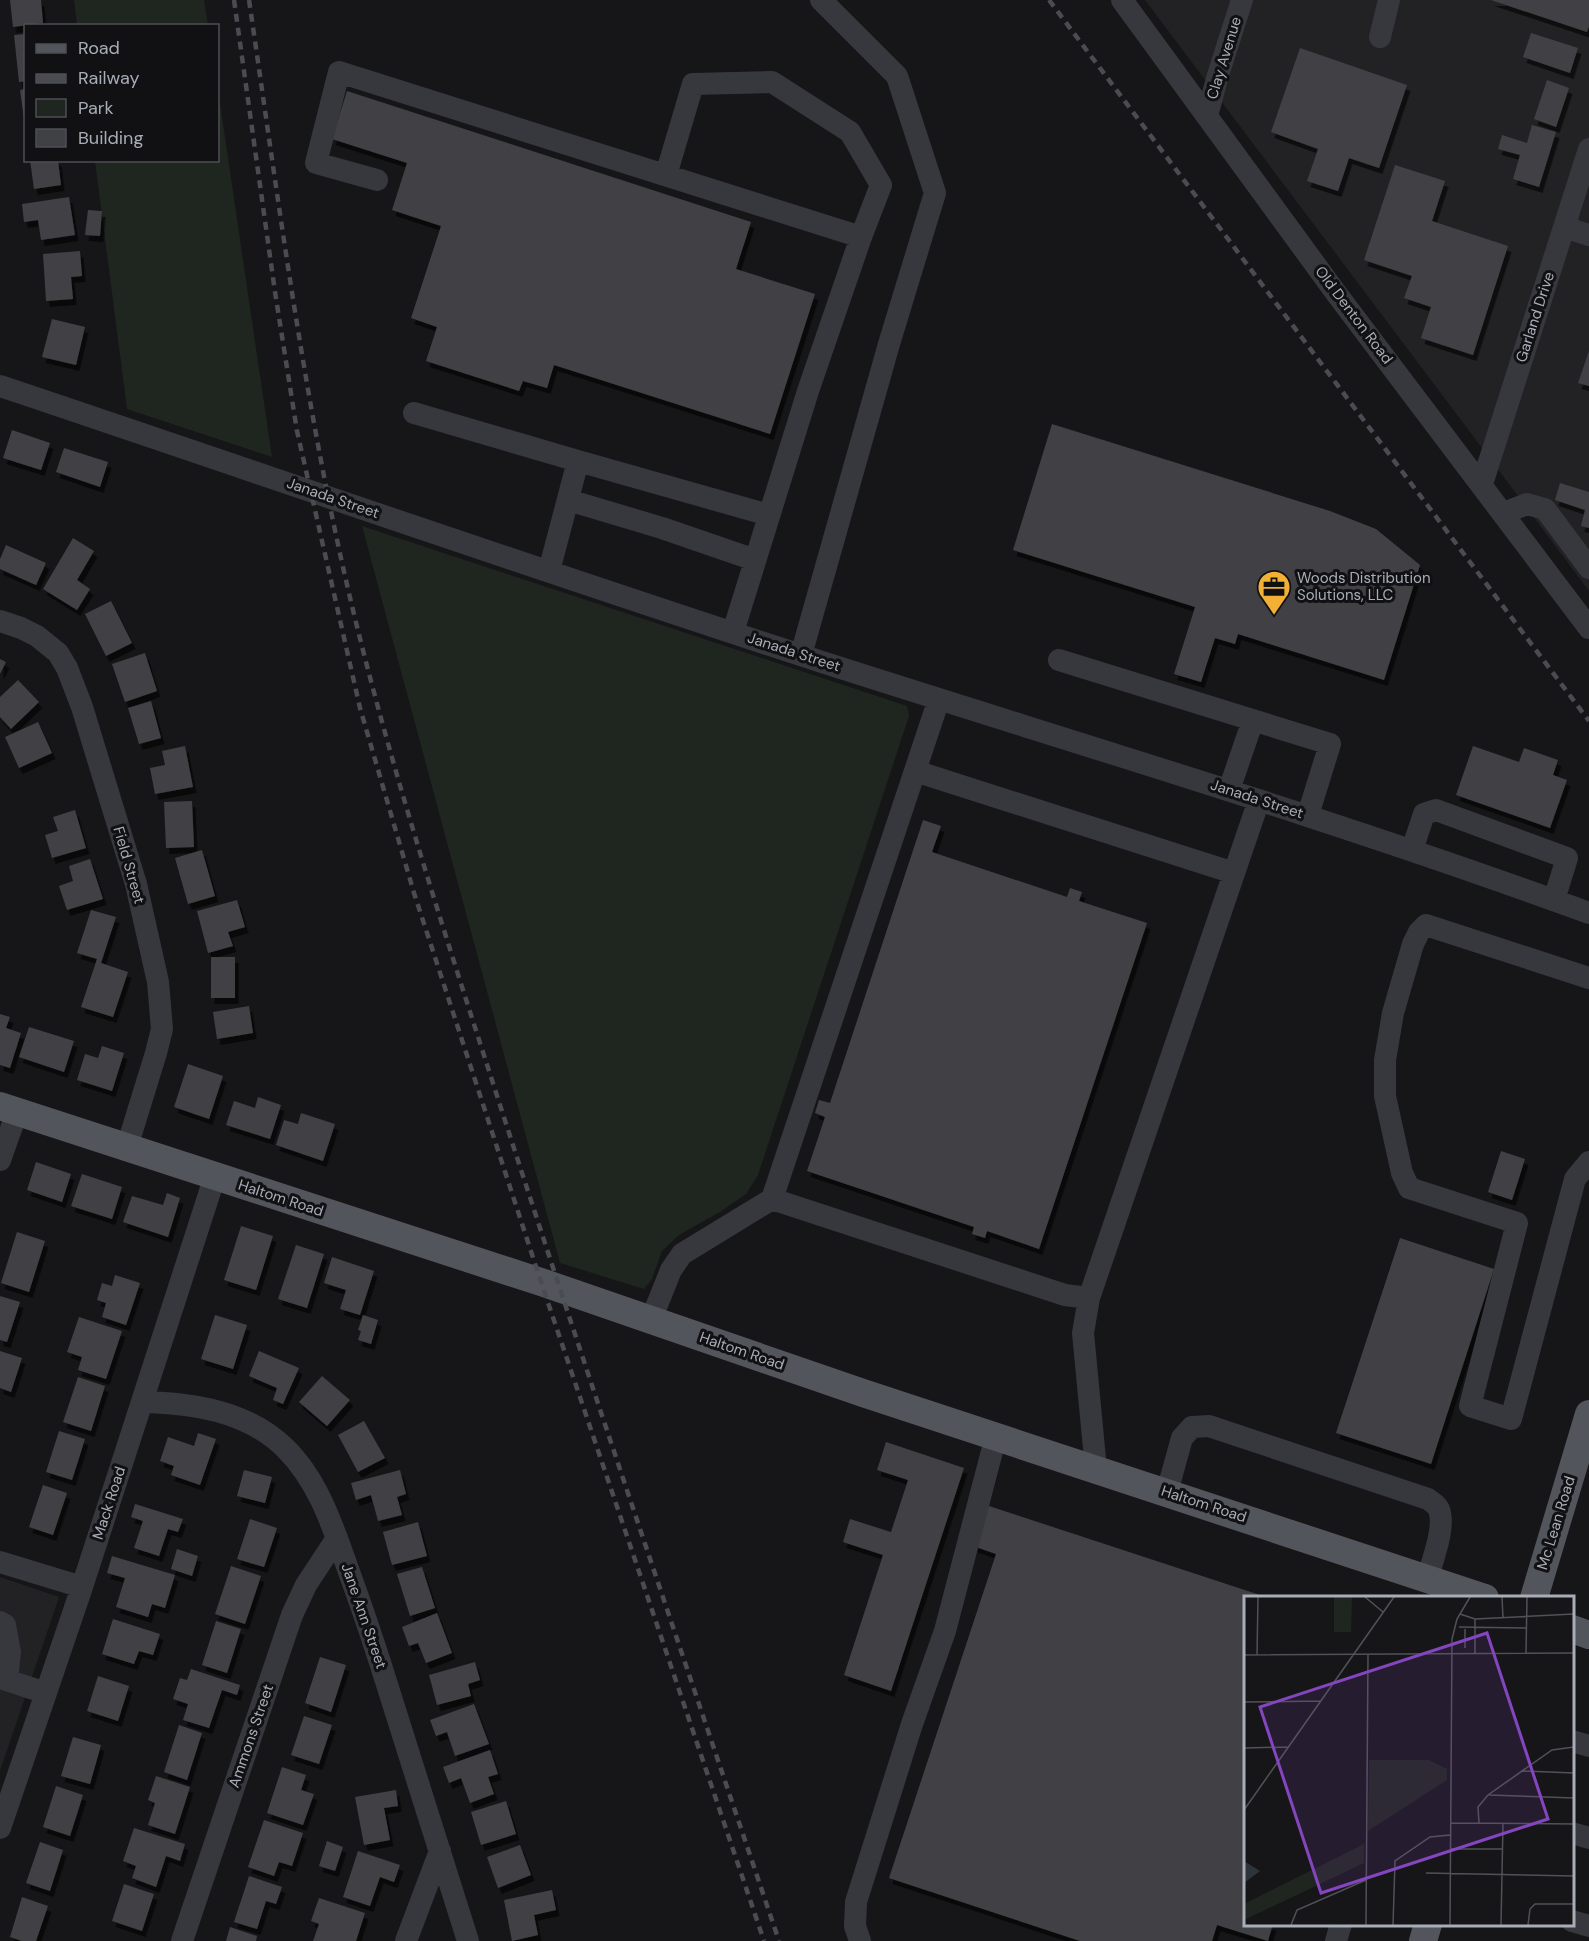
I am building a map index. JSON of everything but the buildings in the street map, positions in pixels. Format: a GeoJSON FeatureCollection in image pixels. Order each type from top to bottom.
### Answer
{"type":"FeatureCollection","features":[{"type":"Feature","properties":{"kind":"main road","name":"Haltom Road"},"geometry":{"type":"LineString","coordinates":[[8,1109],[530,1278],[863,1393],[1479,1596]]}},
{"type":"Feature","properties":{"kind":"main road","name":"Mc Lean Road"},"geometry":{"type":"LineString","coordinates":[[1535,1596],[1589,1414]]}},
{"type":"Feature","properties":{"kind":"main road"},"geometry":{"type":"LineString","coordinates":[[1574,1630],[1589,1635]]}},
{"type":"Feature","properties":{"kind":"main road"},"geometry":{"type":"LineString","coordinates":[[1422,1941],[1427,1926]]}},
{"type":"Feature","properties":{"kind":"street"},"geometry":{"type":"LineString","coordinates":[[801,655],[889,344],[935,193],[897,76],[821,0]]}},
{"type":"Feature","properties":{"kind":"street","name":"Old Denton Road"},"geometry":{"type":"LineString","coordinates":[[1122,0],[1336,293],[1589,628]]}},
{"type":"Feature","properties":{"kind":"street","name":"Clay Avenue"},"geometry":{"type":"LineString","coordinates":[[1207,116],[1242,0]]}},
{"type":"Feature","properties":{"kind":"street"},"geometry":{"type":"LineString","coordinates":[[1380,37],[1389,0]]}},
{"type":"Feature","properties":{"kind":"street"},"geometry":{"type":"LineString","coordinates":[[377,180],[316,163],[339,72],[861,237]]}},
{"type":"Feature","properties":{"kind":"street"},"geometry":{"type":"LineString","coordinates":[[666,175],[693,84],[772,82],[850,132],[881,185],[808,391],[733,632]]}},
{"type":"Feature","properties":{"kind":"street","name":"Garland Drive"},"geometry":{"type":"LineString","coordinates":[[1482,484],[1589,149]]}},
{"type":"Feature","properties":{"kind":"street"},"geometry":{"type":"LineString","coordinates":[[1564,227],[1589,235]]}},
{"type":"Feature","properties":{"kind":"street","name":"Janada Street"},"geometry":{"type":"LineString","coordinates":[[0,386],[801,655],[1308,815],[1589,913]]}},
{"type":"Feature","properties":{"kind":"street"},"geometry":{"type":"LineString","coordinates":[[414,413],[770,515]]}},
{"type":"Feature","properties":{"kind":"street"},"geometry":{"type":"LineString","coordinates":[[549,571],[578,461]]}},
{"type":"Feature","properties":{"kind":"street"},"geometry":{"type":"LineString","coordinates":[[568,500],[662,528],[755,560]]}},
{"type":"Feature","properties":{"kind":"street"},"geometry":{"type":"LineString","coordinates":[[1503,513],[1527,504],[1545,509],[1589,568]]}},
{"type":"Feature","properties":{"kind":"street","name":"Field Street"},"geometry":{"type":"LineString","coordinates":[[0,621],[37,636],[58,653],[67,668],[82,707],[136,884],[158,982],[162,1029],[126,1147]]}},
{"type":"Feature","properties":{"kind":"street"},"geometry":{"type":"LineString","coordinates":[[1059,660],[1330,744],[1308,815]]}},
{"type":"Feature","properties":{"kind":"street"},"geometry":{"type":"LineString","coordinates":[[651,1320],[671,1270],[682,1254],[772,1199],[939,699]]}},
{"type":"Feature","properties":{"kind":"street"},"geometry":{"type":"LineString","coordinates":[[1229,790],[1253,720]]}},
{"type":"Feature","properties":{"kind":"street"},"geometry":{"type":"LineString","coordinates":[[915,771],[1234,873]]}},
{"type":"Feature","properties":{"kind":"street"},"geometry":{"type":"LineString","coordinates":[[1096,1469],[1083,1333],[1089,1298],[1259,800]]}},
{"type":"Feature","properties":{"kind":"street"},"geometry":{"type":"LineString","coordinates":[[1412,850],[1424,814],[1436,810],[1567,858],[1554,900]]}},
{"type":"Feature","properties":{"kind":"street"},"geometry":{"type":"LineString","coordinates":[[1584,1175],[1511,1419],[1470,1407],[1517,1223],[1409,1188],[1402,1173],[1385,1095],[1385,1060],[1393,1013],[1413,944],[1419,932],[1426,925],[1589,978]]}},
{"type":"Feature","properties":{"kind":"street"},"geometry":{"type":"LineString","coordinates":[[0,1160],[8,1109]]}},
{"type":"Feature","properties":{"kind":"street","name":"Mack Road"},"geometry":{"type":"LineString","coordinates":[[0,1828],[82,1587],[215,1176]]}},
{"type":"Feature","properties":{"kind":"street"},"geometry":{"type":"LineString","coordinates":[[772,1199],[1065,1295],[1089,1298]]}},
{"type":"Feature","properties":{"kind":"street","name":"Jane Ann Street"},"geometry":{"type":"LineString","coordinates":[[142,1402],[172,1402],[222,1412],[246,1421],[268,1434],[286,1449],[304,1471],[320,1499],[337,1538],[370,1631],[468,1941]]}},
{"type":"Feature","properties":{"kind":"street"},"geometry":{"type":"LineString","coordinates":[[1167,1492],[1182,1438],[1192,1427],[1209,1426],[1428,1499],[1437,1506],[1440,1514],[1439,1536],[1428,1578]]}},
{"type":"Feature","properties":{"kind":"street"},"geometry":{"type":"LineString","coordinates":[[860,1941],[855,1926],[856,1902],[912,1724],[945,1631],[996,1436]]}},
{"type":"Feature","properties":{"kind":"street","name":"Ammons Street"},"geometry":{"type":"LineString","coordinates":[[182,1941],[292,1615],[306,1585],[337,1538]]}},
{"type":"Feature","properties":{"kind":"street"},"geometry":{"type":"LineString","coordinates":[[0,1562],[82,1587]]}},
{"type":"Feature","properties":{"kind":"street"},"geometry":{"type":"LineString","coordinates":[[0,1622],[4,1625],[10,1652],[4,1679],[46,1693]]}},
{"type":"Feature","properties":{"kind":"street"},"geometry":{"type":"LineString","coordinates":[[1574,1742],[1589,1746]]}},
{"type":"Feature","properties":{"kind":"street"},"geometry":{"type":"LineString","coordinates":[[1574,1834],[1589,1838]]}},
{"type":"Feature","properties":{"kind":"street"},"geometry":{"type":"LineString","coordinates":[[406,1941],[440,1851]]}},
{"type":"Feature","properties":{"kind":"street"},"geometry":{"type":"LineString","coordinates":[[1574,1922],[1589,1926]]}},
{"type":"Feature","properties":{"kind":"street"},"geometry":{"type":"LineString","coordinates":[[1336,1941],[1340,1926]]}},
{"type":"Feature","properties":{"kind":"shaded area"},"geometry":{"type":"Polygon","coordinates":[[[1145,0],[1589,0],[1589,591],[1461,420],[1145,0]]]}},
{"type":"Feature","properties":{"kind":"shaded area"},"geometry":{"type":"Polygon","coordinates":[[[0,1577],[59,1597],[0,1771],[0,1577]]]}},
{"type":"Feature","properties":{"kind":"green space"},"geometry":{"type":"Polygon","coordinates":[[[74,0],[204,0],[208,24],[77,24],[74,0]]]}},
{"type":"Feature","properties":{"kind":"green space"},"geometry":{"type":"Polygon","coordinates":[[[219,97],[272,457],[127,409],[95,162],[219,162],[219,97]]]}},
{"type":"Feature","properties":{"kind":"green space"},"geometry":{"type":"Polygon","coordinates":[[[362,526],[907,706],[909,716],[758,1175],[746,1194],[679,1235],[662,1251],[652,1279],[644,1289],[560,1263],[362,526]]]}},
{"type":"Feature","properties":{"kind":"railway"},"geometry":{"type":"LineString","coordinates":[[234,0],[297,431],[360,708],[414,893],[541,1282],[764,1941]]}},
{"type":"Feature","properties":{"kind":"railway"},"geometry":{"type":"LineString","coordinates":[[249,0],[292,296],[318,443],[348,589],[381,719],[439,913],[534,1210],[779,1941]]}},
{"type":"Feature","properties":{"kind":"railway"},"geometry":{"type":"LineString","coordinates":[[1049,0],[1589,721]]}},
{"type":"Feature","properties":{"kind":"place","name":"Woods Distribution Solutions, LLC"},"geometry":{"type":"Point","coordinates":[1274,616]}}]}
